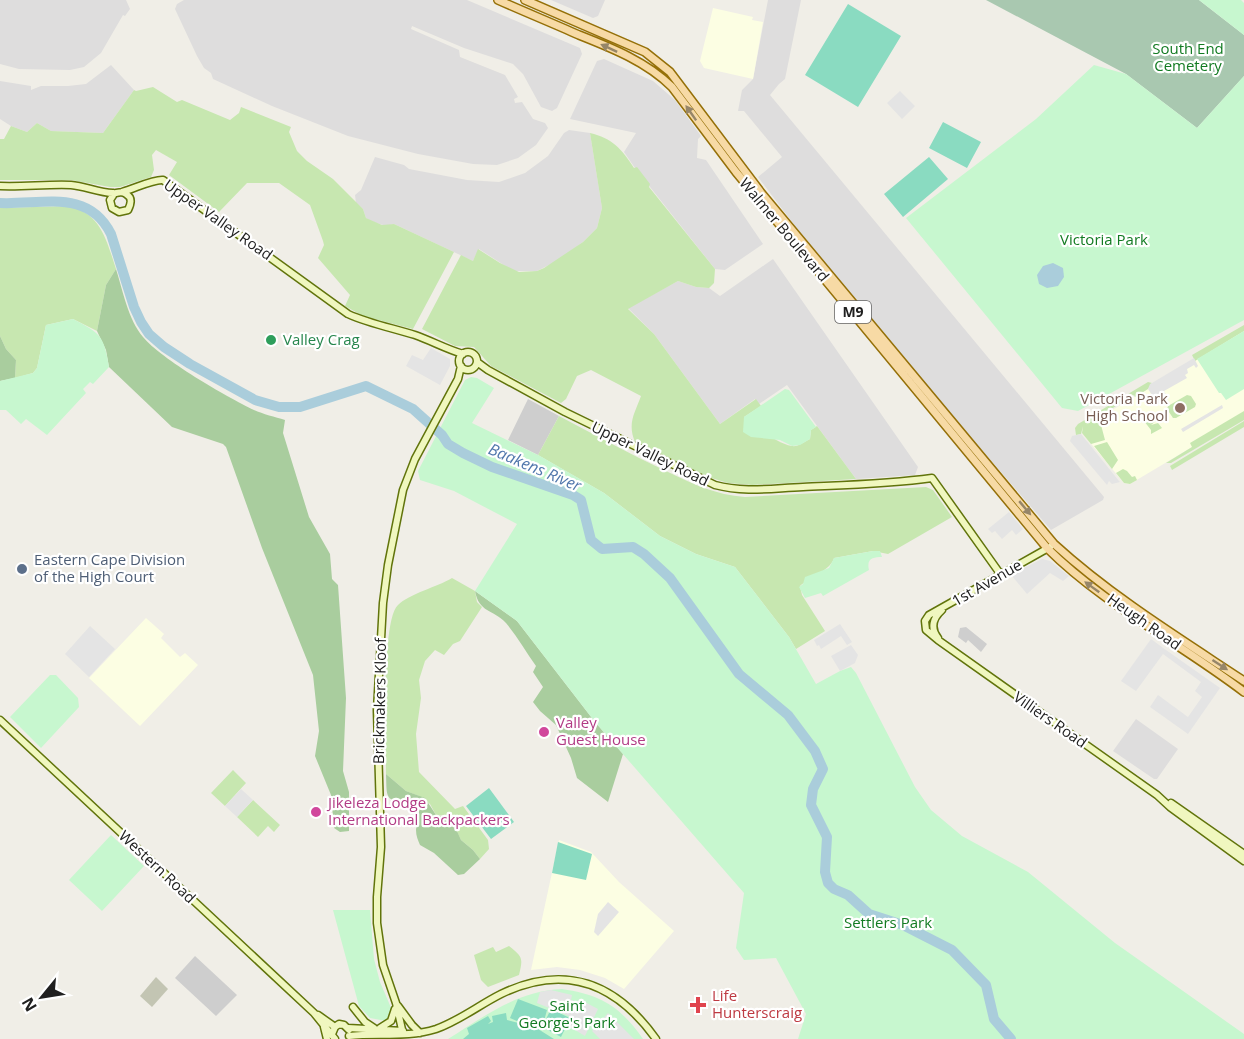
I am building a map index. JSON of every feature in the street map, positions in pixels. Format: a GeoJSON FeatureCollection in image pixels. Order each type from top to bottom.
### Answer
{"type":"FeatureCollection","features":[{"type":"Feature","properties":{"kind":"main road","name":"Walmer Boulevard"},"geometry":{"type":"LineString","coordinates":[[498,0],[644,64],[661,75],[736,172],[1047,548]]}},
{"type":"Feature","properties":{"kind":"main road","name":"Walmer Boulevard"},"geometry":{"type":"LineString","coordinates":[[525,0],[645,52],[670,72],[762,194],[1054,544]]}},
{"type":"Feature","properties":{"kind":"main road","name":"Heugh Road"},"geometry":{"type":"LineString","coordinates":[[1054,544],[1101,582],[1244,681]]}},
{"type":"Feature","properties":{"kind":"main road","name":"Heugh Road"},"geometry":{"type":"LineString","coordinates":[[1047,548],[1090,585],[1244,692]]}},
{"type":"Feature","properties":{"kind":"street","name":"Upper Valley Road"},"geometry":{"type":"LineString","coordinates":[[122,192],[156,180],[169,183],[348,314],[416,336],[450,350],[461,360],[471,353],[476,356],[476,364],[705,481],[727,488],[762,490],[875,484],[932,478],[1001,575]]}},
{"type":"Feature","properties":{"kind":"street"},"geometry":{"type":"LineString","coordinates":[[0,186],[70,185],[114,194],[122,192],[130,199],[129,208],[122,212],[114,210],[102,192]]}},
{"type":"Feature","properties":{"kind":"street","name":"Upper Valley Road"},"geometry":{"type":"LineString","coordinates":[[130,199],[143,186]]}},
{"type":"Feature","properties":{"kind":"street"},"geometry":{"type":"LineString","coordinates":[[110,202],[114,194]]}},
{"type":"Feature","properties":{"kind":"street"},"geometry":{"type":"LineString","coordinates":[[461,360],[468,370]]}},
{"type":"Feature","properties":{"kind":"street","name":"Brickmakers Kloof"},"geometry":{"type":"LineString","coordinates":[[458,379],[461,360]]}},
{"type":"Feature","properties":{"kind":"street","name":"Brickmakers Kloof"},"geometry":{"type":"LineString","coordinates":[[405,1033],[383,965],[377,923],[381,847],[377,710],[382,614],[388,565],[403,490],[426,439],[458,379],[476,364]]}},
{"type":"Feature","properties":{"kind":"street","name":"1st Avenue"},"geometry":{"type":"LineString","coordinates":[[924,625],[926,618],[1054,544]]}},
{"type":"Feature","properties":{"kind":"street","name":"Villiers Road"},"geometry":{"type":"LineString","coordinates":[[944,608],[933,625],[934,633],[944,645]]}},
{"type":"Feature","properties":{"kind":"street","name":"Villiers Road"},"geometry":{"type":"LineString","coordinates":[[924,625],[928,633],[944,645],[1244,855]]}},
{"type":"Feature","properties":{"kind":"street","name":"Western Road"},"geometry":{"type":"LineString","coordinates":[[0,720],[314,1013],[332,1036]]}},
{"type":"Feature","properties":{"kind":"street","name":"Villiers Road"},"geometry":{"type":"LineString","coordinates":[[1157,795],[1244,861]]}},
{"type":"Feature","properties":{"kind":"street"},"geometry":{"type":"LineString","coordinates":[[332,1036],[342,1024],[348,1029],[420,1033],[447,1024],[522,985],[542,979],[557,978],[589,984],[612,995],[639,1018],[656,1039]]}},
{"type":"Feature","properties":{"kind":"street"},"geometry":{"type":"LineString","coordinates":[[361,1039],[394,1018],[393,994]]}},
{"type":"Feature","properties":{"kind":"street"},"geometry":{"type":"LineString","coordinates":[[396,1003],[420,1033]]}},
{"type":"Feature","properties":{"kind":"street"},"geometry":{"type":"LineString","coordinates":[[353,1007],[375,1031]]}},
{"type":"Feature","properties":{"kind":"street","name":"Western Road"},"geometry":{"type":"LineString","coordinates":[[314,1013],[332,1036]]}},
{"type":"Feature","properties":{"kind":"street"},"geometry":{"type":"LineString","coordinates":[[348,1029],[348,1038],[375,1031]]}},
{"type":"Feature","properties":{"kind":"shaded area"},"geometry":{"type":"Polygon","coordinates":[[[0,0],[126,0],[130,9],[125,16],[123,15],[101,53],[84,67],[70,70],[19,69],[0,64],[0,0]]]}},
{"type":"Feature","properties":{"kind":"shaded area"},"geometry":{"type":"Polygon","coordinates":[[[184,0],[467,0],[580,48],[582,54],[557,108],[552,111],[541,107],[523,74],[513,64],[464,48],[412,26],[411,29],[459,50],[460,57],[505,75],[518,97],[514,99],[515,103],[522,102],[533,119],[545,123],[548,128],[536,145],[518,158],[497,165],[473,164],[418,154],[348,136],[272,106],[213,79],[197,56],[175,9],[177,4],[184,0]]]}},
{"type":"Feature","properties":{"kind":"shaded area"},"geometry":{"type":"Polygon","coordinates":[[[551,0],[605,0],[598,16],[593,18],[551,0]]]}},
{"type":"Feature","properties":{"kind":"shaded area"},"geometry":{"type":"Polygon","coordinates":[[[768,0],[801,0],[785,79],[770,95],[1104,497],[1103,500],[1051,530],[901,356],[814,251],[758,177],[782,157],[744,111],[738,111],[742,90],[753,79],[768,0]]]}},
{"type":"Feature","properties":{"kind":"shaded area"},"geometry":{"type":"Polygon","coordinates":[[[713,8],[753,17],[752,20],[763,22],[753,79],[704,68],[700,61],[713,8]]]}},
{"type":"Feature","properties":{"kind":"shaded area"},"geometry":{"type":"Polygon","coordinates":[[[604,59],[653,81],[675,100],[701,136],[698,139],[697,158],[706,160],[763,244],[725,270],[715,269],[624,152],[636,133],[570,119],[597,61],[604,59]]]}},
{"type":"Feature","properties":{"kind":"shaded area"},"geometry":{"type":"Polygon","coordinates":[[[111,65],[134,90],[103,133],[51,131],[37,123],[27,132],[0,119],[0,81],[31,86],[31,90],[41,86],[86,84],[111,65]]]}},
{"type":"Feature","properties":{"kind":"shaded area"},"geometry":{"type":"Polygon","coordinates":[[[900,91],[915,106],[902,119],[887,103],[900,91]]]}},
{"type":"Feature","properties":{"kind":"shaded area"},"geometry":{"type":"Polygon","coordinates":[[[569,130],[590,133],[602,208],[597,228],[583,242],[557,261],[537,271],[513,271],[479,249],[473,261],[394,224],[386,226],[373,222],[366,218],[363,209],[356,203],[355,195],[361,190],[375,157],[404,165],[409,169],[467,180],[499,182],[525,173],[548,156],[564,133],[569,130]]]}},
{"type":"Feature","properties":{"kind":"shaded area"},"geometry":{"type":"Polygon","coordinates":[[[773,259],[918,467],[915,475],[856,479],[787,385],[759,404],[755,399],[720,424],[654,334],[628,308],[678,281],[696,287],[709,288],[720,296],[773,259]]]}},
{"type":"Feature","properties":{"kind":"shaded area","name":"Victoria Park High School"},"geometry":{"type":"Polygon","coordinates":[[[1244,331],[1244,416],[1130,484],[1124,483],[1082,433],[1083,427],[1148,389],[1150,384],[1244,331]]]}},
{"type":"Feature","properties":{"kind":"shaded area"},"geometry":{"type":"Polygon","coordinates":[[[431,348],[450,359],[450,366],[440,385],[406,366],[412,355],[423,360],[431,348]]]}},
{"type":"Feature","properties":{"kind":"shaded area"},"geometry":{"type":"Polygon","coordinates":[[[1194,358],[1198,366],[1196,368],[1194,365],[1187,369],[1188,373],[1185,375],[1187,378],[1164,391],[1168,399],[1158,404],[1148,389],[1150,384],[1194,358]]]}},
{"type":"Feature","properties":{"kind":"shaded area"},"geometry":{"type":"Polygon","coordinates":[[[528,399],[559,416],[538,455],[508,440],[528,399]]]}},
{"type":"Feature","properties":{"kind":"shaded area"},"geometry":{"type":"Polygon","coordinates":[[[1222,405],[1223,408],[1183,432],[1181,429],[1222,405]]]}},
{"type":"Feature","properties":{"kind":"shaded area"},"geometry":{"type":"Polygon","coordinates":[[[1081,434],[1120,482],[1112,484],[1109,481],[1107,485],[1070,441],[1072,436],[1081,434]]]}},
{"type":"Feature","properties":{"kind":"shaded area"},"geometry":{"type":"Polygon","coordinates":[[[1009,512],[1023,529],[1016,535],[1012,530],[1002,539],[995,531],[992,533],[988,529],[1009,512]]]}},
{"type":"Feature","properties":{"kind":"shaded area"},"geometry":{"type":"Polygon","coordinates":[[[1042,559],[1050,561],[1069,576],[1063,581],[1050,573],[1027,594],[1012,576],[1042,559]]]}},
{"type":"Feature","properties":{"kind":"shaded area"},"geometry":{"type":"Polygon","coordinates":[[[146,618],[164,634],[161,638],[180,657],[185,653],[198,665],[140,726],[89,678],[146,618]]]}},
{"type":"Feature","properties":{"kind":"shaded area"},"geometry":{"type":"Polygon","coordinates":[[[840,624],[852,642],[847,645],[841,636],[821,649],[819,645],[817,646],[814,640],[840,624]]]}},
{"type":"Feature","properties":{"kind":"shaded area"},"geometry":{"type":"Polygon","coordinates":[[[90,626],[115,649],[89,677],[65,654],[90,626]]]}},
{"type":"Feature","properties":{"kind":"shaded area"},"geometry":{"type":"Polygon","coordinates":[[[966,627],[987,644],[981,652],[968,640],[966,643],[958,637],[960,628],[966,627]]]}},
{"type":"Feature","properties":{"kind":"shaded area"},"geometry":{"type":"Polygon","coordinates":[[[1151,639],[1220,688],[1188,734],[1150,707],[1158,695],[1188,717],[1202,697],[1195,691],[1201,682],[1163,654],[1136,691],[1121,681],[1151,639]]]}},
{"type":"Feature","properties":{"kind":"shaded area"},"geometry":{"type":"Polygon","coordinates":[[[851,645],[858,655],[855,663],[840,671],[831,656],[851,645]]]}},
{"type":"Feature","properties":{"kind":"shaded area"},"geometry":{"type":"Polygon","coordinates":[[[1136,719],[1178,749],[1157,779],[1113,751],[1136,719]]]}},
{"type":"Feature","properties":{"kind":"shaded area"},"geometry":{"type":"Polygon","coordinates":[[[241,789],[253,800],[237,817],[225,806],[241,789]]]}},
{"type":"Feature","properties":{"kind":"shaded area"},"geometry":{"type":"Polygon","coordinates":[[[559,840],[591,852],[619,882],[674,931],[624,989],[605,978],[580,970],[557,967],[531,970],[559,840]]]}},
{"type":"Feature","properties":{"kind":"shaded area"},"geometry":{"type":"Polygon","coordinates":[[[608,902],[619,912],[598,936],[594,932],[598,914],[608,902]]]}},
{"type":"Feature","properties":{"kind":"shaded area"},"geometry":{"type":"Polygon","coordinates":[[[195,956],[237,995],[216,1016],[175,978],[195,956]]]}},
{"type":"Feature","properties":{"kind":"shaded area"},"geometry":{"type":"Polygon","coordinates":[[[156,977],[168,989],[152,1007],[140,996],[156,977]]]}},
{"type":"Feature","properties":{"kind":"shaded area"},"geometry":{"type":"Polygon","coordinates":[[[551,990],[572,995],[571,1000],[578,1002],[579,999],[598,1009],[585,1036],[570,1027],[574,1018],[537,1003],[540,992],[551,990]]]}},
{"type":"Feature","properties":{"kind":"shaded area"},"geometry":{"type":"Polygon","coordinates":[[[608,1013],[634,1039],[600,1039],[592,1031],[608,1013]]]}},
{"type":"Feature","properties":{"kind":"green space","name":"South End Cemetery"},"geometry":{"type":"Polygon","coordinates":[[[986,0],[1199,0],[1244,35],[1244,76],[1197,128],[1126,74],[986,0]]]}},
{"type":"Feature","properties":{"kind":"green space"},"geometry":{"type":"Polygon","coordinates":[[[1199,0],[1241,0],[1244,3],[1244,35],[1199,0]]]}},
{"type":"Feature","properties":{"kind":"green space"},"geometry":{"type":"Polygon","coordinates":[[[848,4],[901,36],[858,107],[805,75],[848,4]]]}},
{"type":"Feature","properties":{"kind":"green space","name":"Victoria Park"},"geometry":{"type":"Polygon","coordinates":[[[1094,65],[1126,74],[1197,128],[1244,76],[1244,320],[1078,411],[1062,408],[906,218],[1036,119],[1094,65]]]}},
{"type":"Feature","properties":{"kind":"green space"},"geometry":{"type":"Polygon","coordinates":[[[153,87],[177,102],[182,100],[230,120],[239,113],[241,107],[291,127],[289,132],[297,151],[333,179],[363,209],[366,218],[382,225],[394,224],[454,252],[413,329],[363,316],[345,306],[350,295],[318,258],[324,245],[310,205],[279,183],[247,183],[219,212],[169,175],[177,162],[156,150],[152,155],[154,170],[151,177],[120,187],[71,180],[0,180],[0,139],[4,139],[11,126],[27,132],[37,123],[51,131],[103,133],[134,90],[153,87]]]}},
{"type":"Feature","properties":{"kind":"green space"},"geometry":{"type":"Polygon","coordinates":[[[943,122],[981,142],[967,168],[929,148],[943,122]]]}},
{"type":"Feature","properties":{"kind":"green space"},"geometry":{"type":"Polygon","coordinates":[[[590,133],[610,141],[621,150],[634,168],[637,167],[650,184],[649,187],[715,269],[714,283],[709,288],[696,287],[678,281],[628,309],[654,334],[720,424],[756,399],[761,406],[744,417],[773,438],[792,446],[810,439],[811,430],[817,426],[856,479],[752,485],[728,483],[708,477],[635,442],[632,424],[641,396],[591,370],[577,376],[566,399],[561,403],[491,366],[474,347],[455,346],[422,329],[461,255],[473,261],[478,249],[519,272],[537,271],[583,242],[597,228],[602,208],[590,133]]]}},
{"type":"Feature","properties":{"kind":"green space"},"geometry":{"type":"Polygon","coordinates":[[[929,157],[948,179],[903,217],[884,194],[929,157]]]}},
{"type":"Feature","properties":{"kind":"green space"},"geometry":{"type":"Polygon","coordinates":[[[68,206],[79,209],[95,221],[106,239],[116,269],[106,285],[97,331],[73,319],[46,325],[37,368],[33,373],[15,378],[16,360],[6,349],[0,336],[0,208],[68,206]]]}},
{"type":"Feature","properties":{"kind":"green space"},"geometry":{"type":"Polygon","coordinates":[[[116,269],[133,322],[152,346],[195,377],[228,396],[254,410],[285,420],[283,433],[309,517],[330,554],[332,579],[338,585],[346,698],[343,771],[349,792],[349,831],[340,832],[334,828],[331,795],[315,756],[319,731],[313,675],[262,548],[226,447],[172,427],[109,367],[106,350],[97,331],[106,285],[116,269]]]}},
{"type":"Feature","properties":{"kind":"green space"},"geometry":{"type":"Polygon","coordinates":[[[73,319],[95,332],[103,341],[109,367],[93,384],[90,382],[83,389],[86,393],[47,435],[26,419],[21,424],[6,410],[0,410],[0,381],[33,373],[37,368],[46,325],[73,319]]]}},
{"type":"Feature","properties":{"kind":"green space"},"geometry":{"type":"Polygon","coordinates":[[[1244,325],[1244,331],[1195,361],[1192,355],[1244,325]]]}},
{"type":"Feature","properties":{"kind":"green space"},"geometry":{"type":"Polygon","coordinates":[[[1244,331],[1244,389],[1226,400],[1197,359],[1244,331]]]}},
{"type":"Feature","properties":{"kind":"green space"},"geometry":{"type":"Polygon","coordinates":[[[0,336],[6,349],[16,360],[15,378],[0,381],[0,336]]]}},
{"type":"Feature","properties":{"kind":"green space","name":"Settlers Park"},"geometry":{"type":"Polygon","coordinates":[[[471,377],[494,388],[472,423],[540,456],[604,493],[660,536],[696,554],[735,567],[789,637],[816,684],[851,667],[856,673],[915,787],[931,810],[962,836],[1028,872],[1115,943],[1244,1034],[1244,1039],[798,1039],[806,1014],[776,958],[744,960],[736,948],[744,893],[595,722],[517,621],[475,591],[517,524],[454,491],[420,480],[418,471],[465,380],[471,377]]]}},
{"type":"Feature","properties":{"kind":"green space"},"geometry":{"type":"Polygon","coordinates":[[[1148,382],[1152,383],[1148,389],[1085,425],[1103,415],[1107,421],[1101,425],[1105,440],[1091,444],[1082,433],[1083,426],[1081,434],[1076,435],[1075,428],[1078,424],[1148,382]]]}},
{"type":"Feature","properties":{"kind":"green space"},"geometry":{"type":"Polygon","coordinates":[[[785,389],[789,390],[816,427],[811,430],[810,439],[800,445],[792,446],[780,440],[751,437],[743,432],[744,417],[785,389]]]}},
{"type":"Feature","properties":{"kind":"green space"},"geometry":{"type":"Polygon","coordinates":[[[1187,395],[1191,396],[1196,404],[1195,407],[1173,418],[1167,409],[1168,406],[1187,395]]]}},
{"type":"Feature","properties":{"kind":"green space"},"geometry":{"type":"Polygon","coordinates":[[[1244,411],[1244,420],[1171,463],[1166,463],[1192,447],[1190,443],[1244,411]]]}},
{"type":"Feature","properties":{"kind":"green space"},"geometry":{"type":"Polygon","coordinates":[[[1153,414],[1157,420],[1151,425],[1158,423],[1162,428],[1151,434],[1151,430],[1144,421],[1153,414]]]}},
{"type":"Feature","properties":{"kind":"green space"},"geometry":{"type":"Polygon","coordinates":[[[559,416],[676,476],[724,494],[745,497],[926,487],[933,490],[952,517],[888,554],[873,551],[834,558],[825,570],[800,586],[802,595],[825,631],[796,649],[735,567],[696,554],[660,536],[604,493],[538,455],[559,416]]]}},
{"type":"Feature","properties":{"kind":"green space"},"geometry":{"type":"Polygon","coordinates":[[[1244,421],[1244,427],[1172,470],[1170,466],[1244,421]]]}},
{"type":"Feature","properties":{"kind":"green space"},"geometry":{"type":"Polygon","coordinates":[[[1107,442],[1118,460],[1112,469],[1094,446],[1107,442]]]}},
{"type":"Feature","properties":{"kind":"green space"},"geometry":{"type":"Polygon","coordinates":[[[1123,469],[1132,477],[1135,476],[1137,480],[1130,484],[1124,483],[1116,473],[1123,469]]]}},
{"type":"Feature","properties":{"kind":"green space"},"geometry":{"type":"Polygon","coordinates":[[[880,551],[882,557],[870,561],[869,570],[823,596],[821,593],[805,598],[799,587],[803,584],[805,577],[829,568],[834,558],[880,551]]]}},
{"type":"Feature","properties":{"kind":"green space"},"geometry":{"type":"Polygon","coordinates":[[[452,578],[475,591],[477,602],[482,607],[460,641],[453,644],[444,655],[435,650],[425,661],[419,680],[421,698],[416,734],[419,772],[455,809],[463,806],[488,840],[489,849],[480,859],[461,840],[449,816],[436,815],[430,804],[406,791],[386,774],[387,658],[393,615],[403,601],[452,578]]]}},
{"type":"Feature","properties":{"kind":"green space"},"geometry":{"type":"Polygon","coordinates":[[[475,591],[517,621],[595,722],[623,754],[608,802],[577,778],[556,725],[533,702],[543,687],[533,672],[536,666],[506,623],[483,607],[475,591]]]}},
{"type":"Feature","properties":{"kind":"green space"},"geometry":{"type":"Polygon","coordinates":[[[50,675],[56,675],[78,698],[79,707],[41,748],[10,717],[50,675]]]}},
{"type":"Feature","properties":{"kind":"green space"},"geometry":{"type":"Polygon","coordinates":[[[233,770],[246,783],[225,806],[211,793],[233,770]]]}},
{"type":"Feature","properties":{"kind":"green space"},"geometry":{"type":"Polygon","coordinates":[[[386,774],[406,791],[425,798],[436,815],[451,818],[461,840],[480,859],[464,874],[458,875],[434,853],[420,845],[416,830],[419,813],[410,803],[395,801],[389,797],[386,774]]]}},
{"type":"Feature","properties":{"kind":"green space"},"geometry":{"type":"Polygon","coordinates":[[[489,788],[514,822],[491,839],[466,806],[489,788]]]}},
{"type":"Feature","properties":{"kind":"green space"},"geometry":{"type":"Polygon","coordinates":[[[253,800],[280,825],[274,832],[268,826],[258,837],[237,817],[253,800]]]}},
{"type":"Feature","properties":{"kind":"green space"},"geometry":{"type":"Polygon","coordinates":[[[111,835],[144,866],[102,911],[69,880],[111,835]]]}},
{"type":"Feature","properties":{"kind":"green space"},"geometry":{"type":"Polygon","coordinates":[[[558,842],[592,854],[586,880],[552,873],[558,842]]]}},
{"type":"Feature","properties":{"kind":"green space"},"geometry":{"type":"Polygon","coordinates":[[[333,910],[370,910],[374,959],[380,982],[392,1010],[386,1021],[370,1018],[359,1006],[333,910]]]}},
{"type":"Feature","properties":{"kind":"green space"},"geometry":{"type":"Polygon","coordinates":[[[509,946],[521,958],[519,975],[488,987],[481,980],[474,955],[493,947],[496,952],[509,946]]]}},
{"type":"Feature","properties":{"kind":"green space","name":"Saint George's Park"},"geometry":{"type":"Polygon","coordinates":[[[562,989],[599,999],[618,1010],[643,1039],[448,1039],[502,1006],[530,994],[562,989]]]}},
{"type":"Feature","properties":{"kind":"green space"},"geometry":{"type":"Polygon","coordinates":[[[518,999],[547,1010],[543,1025],[551,1009],[572,1019],[568,1028],[561,1037],[542,1027],[538,1029],[554,1039],[463,1039],[469,1034],[467,1028],[488,1016],[491,1021],[488,1024],[493,1022],[492,1016],[506,1013],[507,1020],[526,1025],[510,1018],[518,999]]]}},
{"type":"Feature","properties":{"kind":"water"},"geometry":{"type":"Polygon","coordinates":[[[1053,263],[1063,268],[1064,277],[1058,286],[1047,288],[1039,284],[1037,275],[1043,266],[1053,263]]]}},
{"type":"Feature","properties":{"kind":"waterway","name":"Baakens River"},"geometry":{"type":"LineString","coordinates":[[0,203],[63,202],[90,210],[111,234],[134,307],[149,334],[190,364],[255,400],[279,407],[300,407],[366,386],[413,409],[442,435],[448,444],[463,453],[492,467],[573,495],[581,500],[591,540],[602,549],[633,547],[670,578],[739,674],[788,715],[815,751],[823,769],[813,789],[811,805],[827,837],[825,872],[828,883],[834,889],[848,895],[869,914],[903,925],[952,950],[986,985],[994,1019],[1011,1039]]}},
{"type":"Feature","properties":{"kind":"place","name":"Valley Crag"},"geometry":{"type":"Point","coordinates":[271,340]}},
{"type":"Feature","properties":{"kind":"place","name":"Victoria Park High School"},"geometry":{"type":"Point","coordinates":[1180,408]}},
{"type":"Feature","properties":{"kind":"place","name":"Eastern Cape Division of the High Court"},"geometry":{"type":"Point","coordinates":[22,569]}},
{"type":"Feature","properties":{"kind":"place","name":"Valley Guest House"},"geometry":{"type":"Point","coordinates":[544,732]}},
{"type":"Feature","properties":{"kind":"place","name":"Jikeleza Lodge International Backpackers"},"geometry":{"type":"Point","coordinates":[316,812]}},
{"type":"Feature","properties":{"kind":"place","name":"Life Hunterscraig"},"geometry":{"type":"Point","coordinates":[698,1005]}}]}
